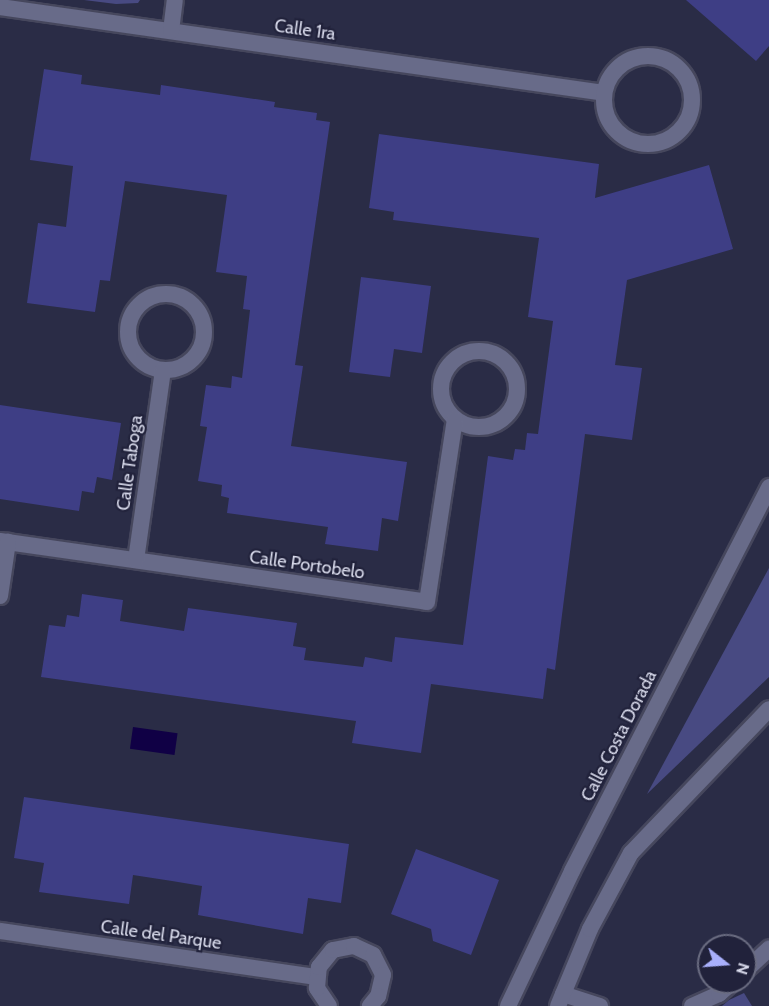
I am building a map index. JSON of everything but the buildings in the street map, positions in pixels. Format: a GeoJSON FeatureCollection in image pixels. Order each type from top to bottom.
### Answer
{"type":"FeatureCollection","features":[{"type":"Feature","properties":{"kind":"street"},"geometry":{"type":"LineString","coordinates":[[171,31],[175,0]]}},
{"type":"Feature","properties":{"kind":"street","name":"Calle 1ra"},"geometry":{"type":"LineString","coordinates":[[0,7],[604,93]]}},
{"type":"Feature","properties":{"kind":"street"},"geometry":{"type":"LineString","coordinates":[[648,56],[663,58],[677,66],[687,77],[692,92],[692,107],[687,122],[678,133],[654,145],[640,144],[616,131],[608,120],[604,93],[610,78],[620,66],[633,58],[648,56]]}},
{"type":"Feature","properties":{"kind":"street"},"geometry":{"type":"LineString","coordinates":[[158,294],[171,294],[183,297],[194,305],[205,329],[198,354],[188,364],[163,371],[141,362],[133,352],[127,329],[131,316],[142,302],[158,294]]}},
{"type":"Feature","properties":{"kind":"street"},"geometry":{"type":"LineString","coordinates":[[476,351],[489,351],[501,358],[515,376],[517,389],[509,412],[501,420],[484,427],[465,425],[455,420],[446,410],[441,398],[440,384],[444,372],[452,361],[463,354],[476,351]]}},
{"type":"Feature","properties":{"kind":"street","name":"Calle Taboga"},"geometry":{"type":"LineString","coordinates":[[136,560],[163,371]]}},
{"type":"Feature","properties":{"kind":"street","name":"Calle Portobelo"},"geometry":{"type":"LineString","coordinates":[[4,542],[427,602],[455,420]]}},
{"type":"Feature","properties":{"kind":"street","name":"Calle Costa Dorada"},"geometry":{"type":"LineString","coordinates":[[508,1006],[572,871],[769,487]]}},
{"type":"Feature","properties":{"kind":"street"},"geometry":{"type":"LineString","coordinates":[[0,596],[4,542]]}},
{"type":"Feature","properties":{"kind":"street"},"geometry":{"type":"LineString","coordinates":[[600,1006],[561,1000],[590,929],[631,853],[769,709]]}},
{"type":"Feature","properties":{"kind":"street","name":"Calle del Parque"},"geometry":{"type":"LineString","coordinates":[[0,931],[316,977]]}},
{"type":"Feature","properties":{"kind":"street"},"geometry":{"type":"LineString","coordinates":[[329,1006],[322,998],[316,977],[319,967],[333,950],[354,946],[364,949],[380,964],[383,975],[378,996],[370,1006]]}},
{"type":"Feature","properties":{"kind":"street"},"geometry":{"type":"LineString","coordinates":[[757,960],[769,950]]}},
{"type":"Feature","properties":{"kind":"street"},"geometry":{"type":"LineString","coordinates":[[692,1006],[720,994]]}},
{"type":"Feature","properties":{"kind":"shaded area"},"geometry":{"type":"Polygon","coordinates":[[[84,0],[140,0],[138,3],[116,4],[84,0]]]}},
{"type":"Feature","properties":{"kind":"shaded area"},"geometry":{"type":"Polygon","coordinates":[[[769,568],[769,677],[647,794],[769,568]]]}},
{"type":"Feature","properties":{"kind":"shaded area"},"geometry":{"type":"Polygon","coordinates":[[[133,727],[178,733],[175,755],[130,749],[133,727]]]}},
{"type":"Feature","properties":{"kind":"shaded area"},"geometry":{"type":"Polygon","coordinates":[[[745,994],[752,1006],[722,1006],[729,1000],[745,994]]]}}]}
